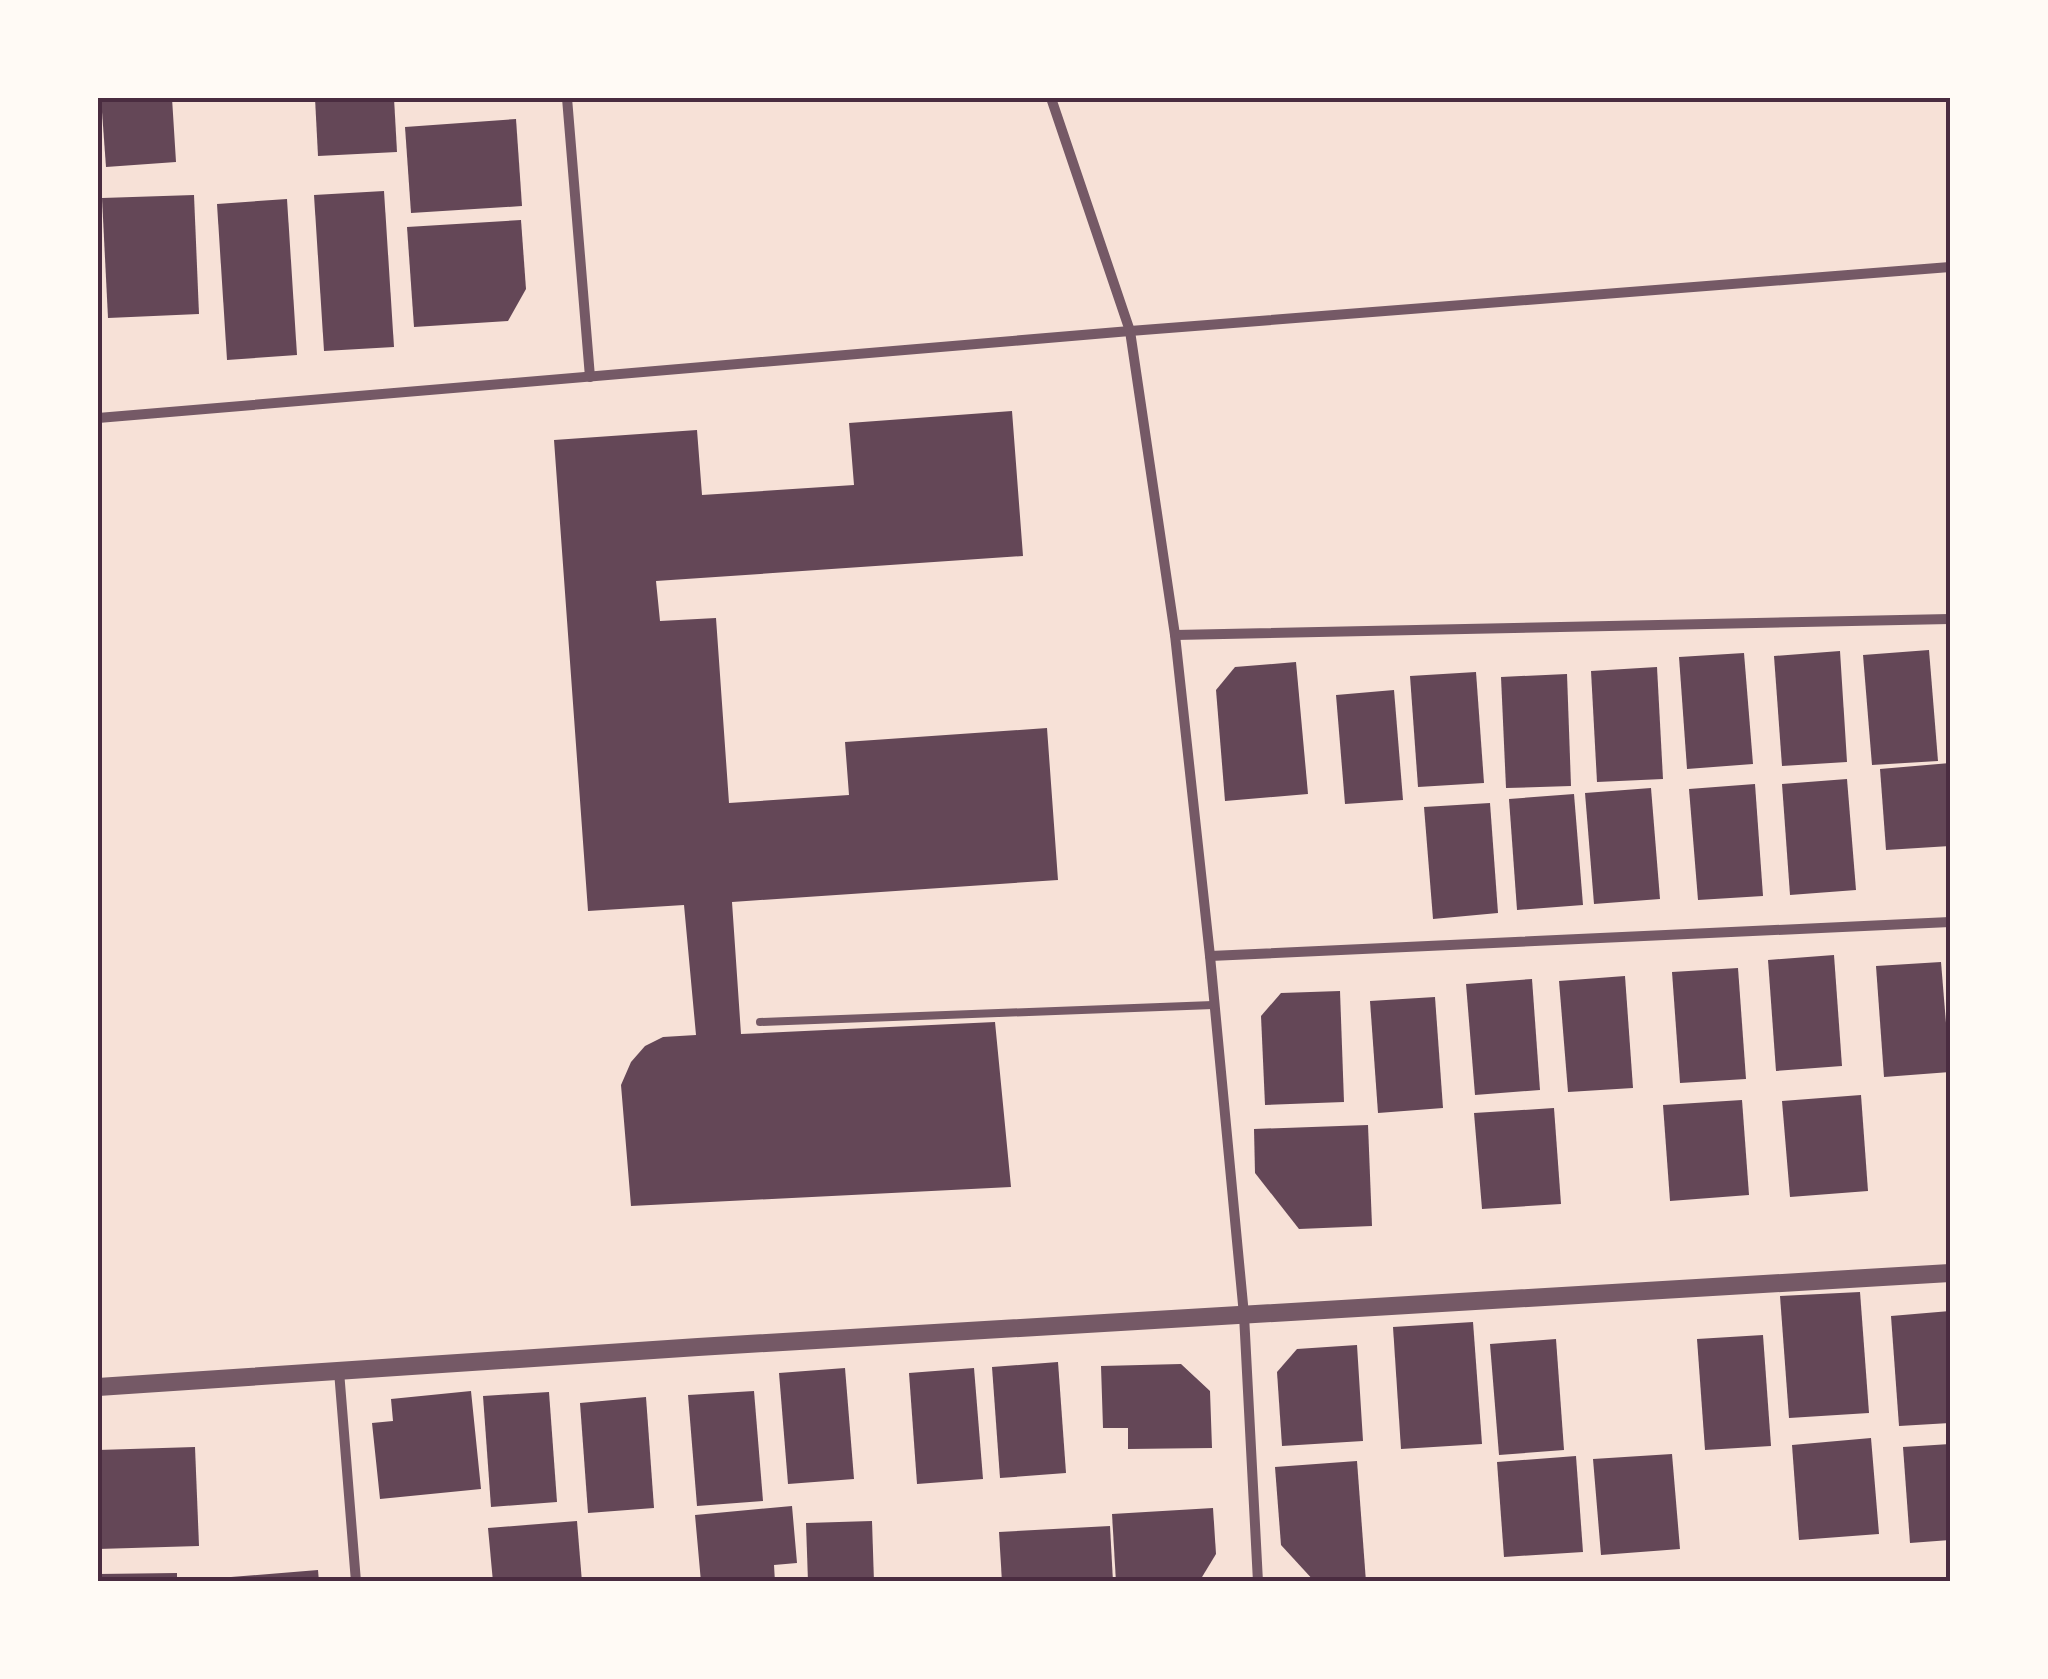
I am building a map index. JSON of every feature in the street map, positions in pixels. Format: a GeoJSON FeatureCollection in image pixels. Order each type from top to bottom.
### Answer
{"type":"FeatureCollection","features":[{"type":"Feature","properties":{"kind":"street"},"geometry":{"type":"LineString","coordinates":[[567,98],[590,377]]}},
{"type":"Feature","properties":{"kind":"street"},"geometry":{"type":"LineString","coordinates":[[1051,98],[1130,330],[1175,635],[1244,1315],[1258,1582]]}},
{"type":"Feature","properties":{"kind":"street"},"geometry":{"type":"LineString","coordinates":[[98,418],[1130,330],[1950,267]]}},
{"type":"Feature","properties":{"kind":"street"},"geometry":{"type":"LineString","coordinates":[[1175,635],[1950,620]]}},
{"type":"Feature","properties":{"kind":"street"},"geometry":{"type":"LineString","coordinates":[[1210,956],[1950,922]]}},
{"type":"Feature","properties":{"kind":"street"},"geometry":{"type":"LineString","coordinates":[[98,1387],[1950,1273]]}},
{"type":"Feature","properties":{"kind":"street"},"geometry":{"type":"LineString","coordinates":[[339,1371],[356,1582]]}},
{"type":"Feature","properties":{"kind":"lane"},"geometry":{"type":"LineString","coordinates":[[760,1022],[1213,1005]]}},
{"type":"Feature","properties":{"kind":"building"},"geometry":{"type":"Polygon","coordinates":[[[101,98],[172,98],[176,162],[106,167],[101,98]]]}},
{"type":"Feature","properties":{"kind":"building"},"geometry":{"type":"Polygon","coordinates":[[[315,98],[394,98],[397,152],[318,156],[315,98]]]}},
{"type":"Feature","properties":{"kind":"building"},"geometry":{"type":"Polygon","coordinates":[[[516,119],[522,206],[411,213],[405,127],[516,119]]]}},
{"type":"Feature","properties":{"kind":"building"},"geometry":{"type":"Polygon","coordinates":[[[384,191],[394,347],[324,351],[314,195],[384,191]]]}},
{"type":"Feature","properties":{"kind":"building"},"geometry":{"type":"Polygon","coordinates":[[[194,195],[199,314],[108,318],[102,198],[194,195]]]}},
{"type":"Feature","properties":{"kind":"building"},"geometry":{"type":"Polygon","coordinates":[[[287,199],[297,355],[227,360],[217,204],[287,199]]]}},
{"type":"Feature","properties":{"kind":"building"},"geometry":{"type":"Polygon","coordinates":[[[521,220],[526,289],[508,321],[414,327],[407,227],[521,220]]]}},
{"type":"Feature","properties":{"kind":"building"},"geometry":{"type":"Polygon","coordinates":[[[1012,411],[1023,556],[656,581],[660,621],[716,618],[729,803],[849,795],[845,742],[1047,728],[1058,880],[732,902],[741,1034],[995,1022],[1011,1187],[631,1206],[621,1085],[631,1062],[645,1046],[663,1037],[696,1035],[684,905],[588,911],[554,440],[697,430],[702,495],[854,485],[849,423],[1012,411]]]}},
{"type":"Feature","properties":{"kind":"building"},"geometry":{"type":"Polygon","coordinates":[[[1929,650],[1938,761],[1872,765],[1863,655],[1929,650]]]}},
{"type":"Feature","properties":{"kind":"building"},"geometry":{"type":"Polygon","coordinates":[[[1840,651],[1847,762],[1782,766],[1774,656],[1840,651]]]}},
{"type":"Feature","properties":{"kind":"building"},"geometry":{"type":"Polygon","coordinates":[[[1744,653],[1753,764],[1687,769],[1679,657],[1744,653]]]}},
{"type":"Feature","properties":{"kind":"building"},"geometry":{"type":"Polygon","coordinates":[[[1296,662],[1308,794],[1225,801],[1216,690],[1235,667],[1296,662]]]}},
{"type":"Feature","properties":{"kind":"building"},"geometry":{"type":"Polygon","coordinates":[[[1657,667],[1663,779],[1597,782],[1591,671],[1657,667]]]}},
{"type":"Feature","properties":{"kind":"building"},"geometry":{"type":"Polygon","coordinates":[[[1476,672],[1484,783],[1418,787],[1410,676],[1476,672]]]}},
{"type":"Feature","properties":{"kind":"building"},"geometry":{"type":"Polygon","coordinates":[[[1567,674],[1571,786],[1506,788],[1501,677],[1567,674]]]}},
{"type":"Feature","properties":{"kind":"building"},"geometry":{"type":"Polygon","coordinates":[[[1394,690],[1403,800],[1345,804],[1336,695],[1394,690]]]}},
{"type":"Feature","properties":{"kind":"building"},"geometry":{"type":"Polygon","coordinates":[[[1950,763],[1950,846],[1886,850],[1880,769],[1950,763]]]}},
{"type":"Feature","properties":{"kind":"building"},"geometry":{"type":"Polygon","coordinates":[[[1847,779],[1856,890],[1790,895],[1782,784],[1847,779]]]}},
{"type":"Feature","properties":{"kind":"building"},"geometry":{"type":"Polygon","coordinates":[[[1755,784],[1763,896],[1698,900],[1689,789],[1755,784]]]}},
{"type":"Feature","properties":{"kind":"building"},"geometry":{"type":"Polygon","coordinates":[[[1651,788],[1660,899],[1594,904],[1585,793],[1651,788]]]}},
{"type":"Feature","properties":{"kind":"building"},"geometry":{"type":"Polygon","coordinates":[[[1574,794],[1583,905],[1517,910],[1509,799],[1574,794]]]}},
{"type":"Feature","properties":{"kind":"building"},"geometry":{"type":"Polygon","coordinates":[[[1490,803],[1498,913],[1433,919],[1424,807],[1490,803]]]}},
{"type":"Feature","properties":{"kind":"building"},"geometry":{"type":"Polygon","coordinates":[[[1834,955],[1842,1066],[1776,1071],[1768,960],[1834,955]]]}},
{"type":"Feature","properties":{"kind":"building"},"geometry":{"type":"Polygon","coordinates":[[[1941,962],[1950,1072],[1884,1077],[1876,966],[1941,962]]]}},
{"type":"Feature","properties":{"kind":"building"},"geometry":{"type":"Polygon","coordinates":[[[1738,968],[1746,1079],[1680,1083],[1672,972],[1738,968]]]}},
{"type":"Feature","properties":{"kind":"building"},"geometry":{"type":"Polygon","coordinates":[[[1625,976],[1633,1088],[1568,1092],[1559,981],[1625,976]]]}},
{"type":"Feature","properties":{"kind":"building"},"geometry":{"type":"Polygon","coordinates":[[[1532,979],[1540,1090],[1475,1095],[1466,984],[1532,979]]]}},
{"type":"Feature","properties":{"kind":"building"},"geometry":{"type":"Polygon","coordinates":[[[1340,991],[1344,1102],[1265,1105],[1261,1016],[1281,993],[1340,991]]]}},
{"type":"Feature","properties":{"kind":"building"},"geometry":{"type":"Polygon","coordinates":[[[1435,997],[1443,1108],[1378,1113],[1370,1001],[1435,997]]]}},
{"type":"Feature","properties":{"kind":"building"},"geometry":{"type":"Polygon","coordinates":[[[1861,1095],[1868,1191],[1790,1197],[1782,1101],[1861,1095]]]}},
{"type":"Feature","properties":{"kind":"building"},"geometry":{"type":"Polygon","coordinates":[[[1742,1100],[1749,1195],[1670,1201],[1663,1105],[1742,1100]]]}},
{"type":"Feature","properties":{"kind":"building"},"geometry":{"type":"Polygon","coordinates":[[[1554,1108],[1561,1204],[1482,1209],[1474,1113],[1554,1108]]]}},
{"type":"Feature","properties":{"kind":"building"},"geometry":{"type":"Polygon","coordinates":[[[1368,1125],[1372,1226],[1299,1229],[1255,1173],[1254,1129],[1368,1125]]]}},
{"type":"Feature","properties":{"kind":"building"},"geometry":{"type":"Polygon","coordinates":[[[1860,1292],[1869,1413],[1789,1418],[1780,1296],[1860,1292]]]}},
{"type":"Feature","properties":{"kind":"building"},"geometry":{"type":"Polygon","coordinates":[[[1950,1311],[1950,1423],[1899,1426],[1891,1316],[1950,1311]]]}},
{"type":"Feature","properties":{"kind":"building"},"geometry":{"type":"Polygon","coordinates":[[[1473,1322],[1482,1444],[1401,1449],[1393,1327],[1473,1322]]]}},
{"type":"Feature","properties":{"kind":"building"},"geometry":{"type":"Polygon","coordinates":[[[1763,1335],[1771,1446],[1705,1450],[1697,1339],[1763,1335]]]}},
{"type":"Feature","properties":{"kind":"building"},"geometry":{"type":"Polygon","coordinates":[[[1556,1339],[1564,1450],[1499,1455],[1490,1344],[1556,1339]]]}},
{"type":"Feature","properties":{"kind":"building"},"geometry":{"type":"Polygon","coordinates":[[[1357,1345],[1363,1441],[1282,1446],[1277,1372],[1297,1349],[1357,1345]]]}},
{"type":"Feature","properties":{"kind":"building"},"geometry":{"type":"Polygon","coordinates":[[[1058,1362],[1066,1473],[1000,1478],[992,1367],[1058,1362]]]}},
{"type":"Feature","properties":{"kind":"building"},"geometry":{"type":"Polygon","coordinates":[[[1181,1364],[1210,1391],[1212,1448],[1128,1449],[1128,1428],[1103,1428],[1101,1366],[1181,1364]]]}},
{"type":"Feature","properties":{"kind":"building"},"geometry":{"type":"Polygon","coordinates":[[[845,1368],[854,1479],[788,1484],[779,1373],[845,1368]]]}},
{"type":"Feature","properties":{"kind":"building"},"geometry":{"type":"Polygon","coordinates":[[[974,1368],[983,1479],[917,1484],[909,1373],[974,1368]]]}},
{"type":"Feature","properties":{"kind":"building"},"geometry":{"type":"Polygon","coordinates":[[[471,1391],[481,1489],[380,1499],[372,1423],[393,1421],[391,1399],[471,1391]]]}},
{"type":"Feature","properties":{"kind":"building"},"geometry":{"type":"Polygon","coordinates":[[[754,1391],[763,1501],[697,1506],[688,1395],[754,1391]]]}},
{"type":"Feature","properties":{"kind":"building"},"geometry":{"type":"Polygon","coordinates":[[[549,1392],[557,1502],[491,1507],[483,1396],[549,1392]]]}},
{"type":"Feature","properties":{"kind":"building"},"geometry":{"type":"Polygon","coordinates":[[[646,1397],[654,1508],[588,1513],[580,1403],[646,1397]]]}},
{"type":"Feature","properties":{"kind":"building"},"geometry":{"type":"Polygon","coordinates":[[[1871,1438],[1879,1534],[1799,1540],[1792,1445],[1871,1438]]]}},
{"type":"Feature","properties":{"kind":"building"},"geometry":{"type":"Polygon","coordinates":[[[1950,1444],[1950,1540],[1910,1543],[1903,1447],[1950,1444]]]}},
{"type":"Feature","properties":{"kind":"building"},"geometry":{"type":"Polygon","coordinates":[[[195,1447],[199,1546],[98,1549],[98,1450],[195,1447]]]}},
{"type":"Feature","properties":{"kind":"building"},"geometry":{"type":"Polygon","coordinates":[[[1672,1454],[1680,1549],[1601,1555],[1593,1459],[1672,1454]]]}},
{"type":"Feature","properties":{"kind":"building"},"geometry":{"type":"Polygon","coordinates":[[[1576,1456],[1583,1552],[1504,1557],[1497,1462],[1576,1456]]]}},
{"type":"Feature","properties":{"kind":"building"},"geometry":{"type":"Polygon","coordinates":[[[1357,1461],[1366,1582],[1315,1582],[1281,1545],[1275,1467],[1357,1461]]]}},
{"type":"Feature","properties":{"kind":"building"},"geometry":{"type":"Polygon","coordinates":[[[792,1506],[797,1563],[774,1565],[775,1582],[701,1582],[695,1515],[792,1506]]]}},
{"type":"Feature","properties":{"kind":"building"},"geometry":{"type":"Polygon","coordinates":[[[1213,1508],[1216,1554],[1199,1582],[1116,1582],[1112,1514],[1213,1508]]]}},
{"type":"Feature","properties":{"kind":"building"},"geometry":{"type":"Polygon","coordinates":[[[577,1521],[582,1582],[493,1582],[488,1528],[577,1521]]]}},
{"type":"Feature","properties":{"kind":"building"},"geometry":{"type":"Polygon","coordinates":[[[872,1521],[874,1582],[808,1582],[806,1523],[872,1521]]]}},
{"type":"Feature","properties":{"kind":"building"},"geometry":{"type":"Polygon","coordinates":[[[1110,1526],[1113,1582],[1002,1582],[999,1532],[1110,1526]]]}},
{"type":"Feature","properties":{"kind":"building"},"geometry":{"type":"Polygon","coordinates":[[[318,1570],[319,1582],[206,1582],[206,1579],[318,1570]]]}},
{"type":"Feature","properties":{"kind":"building"},"geometry":{"type":"Polygon","coordinates":[[[177,1573],[177,1582],[98,1582],[98,1574],[177,1573]]]}}]}
